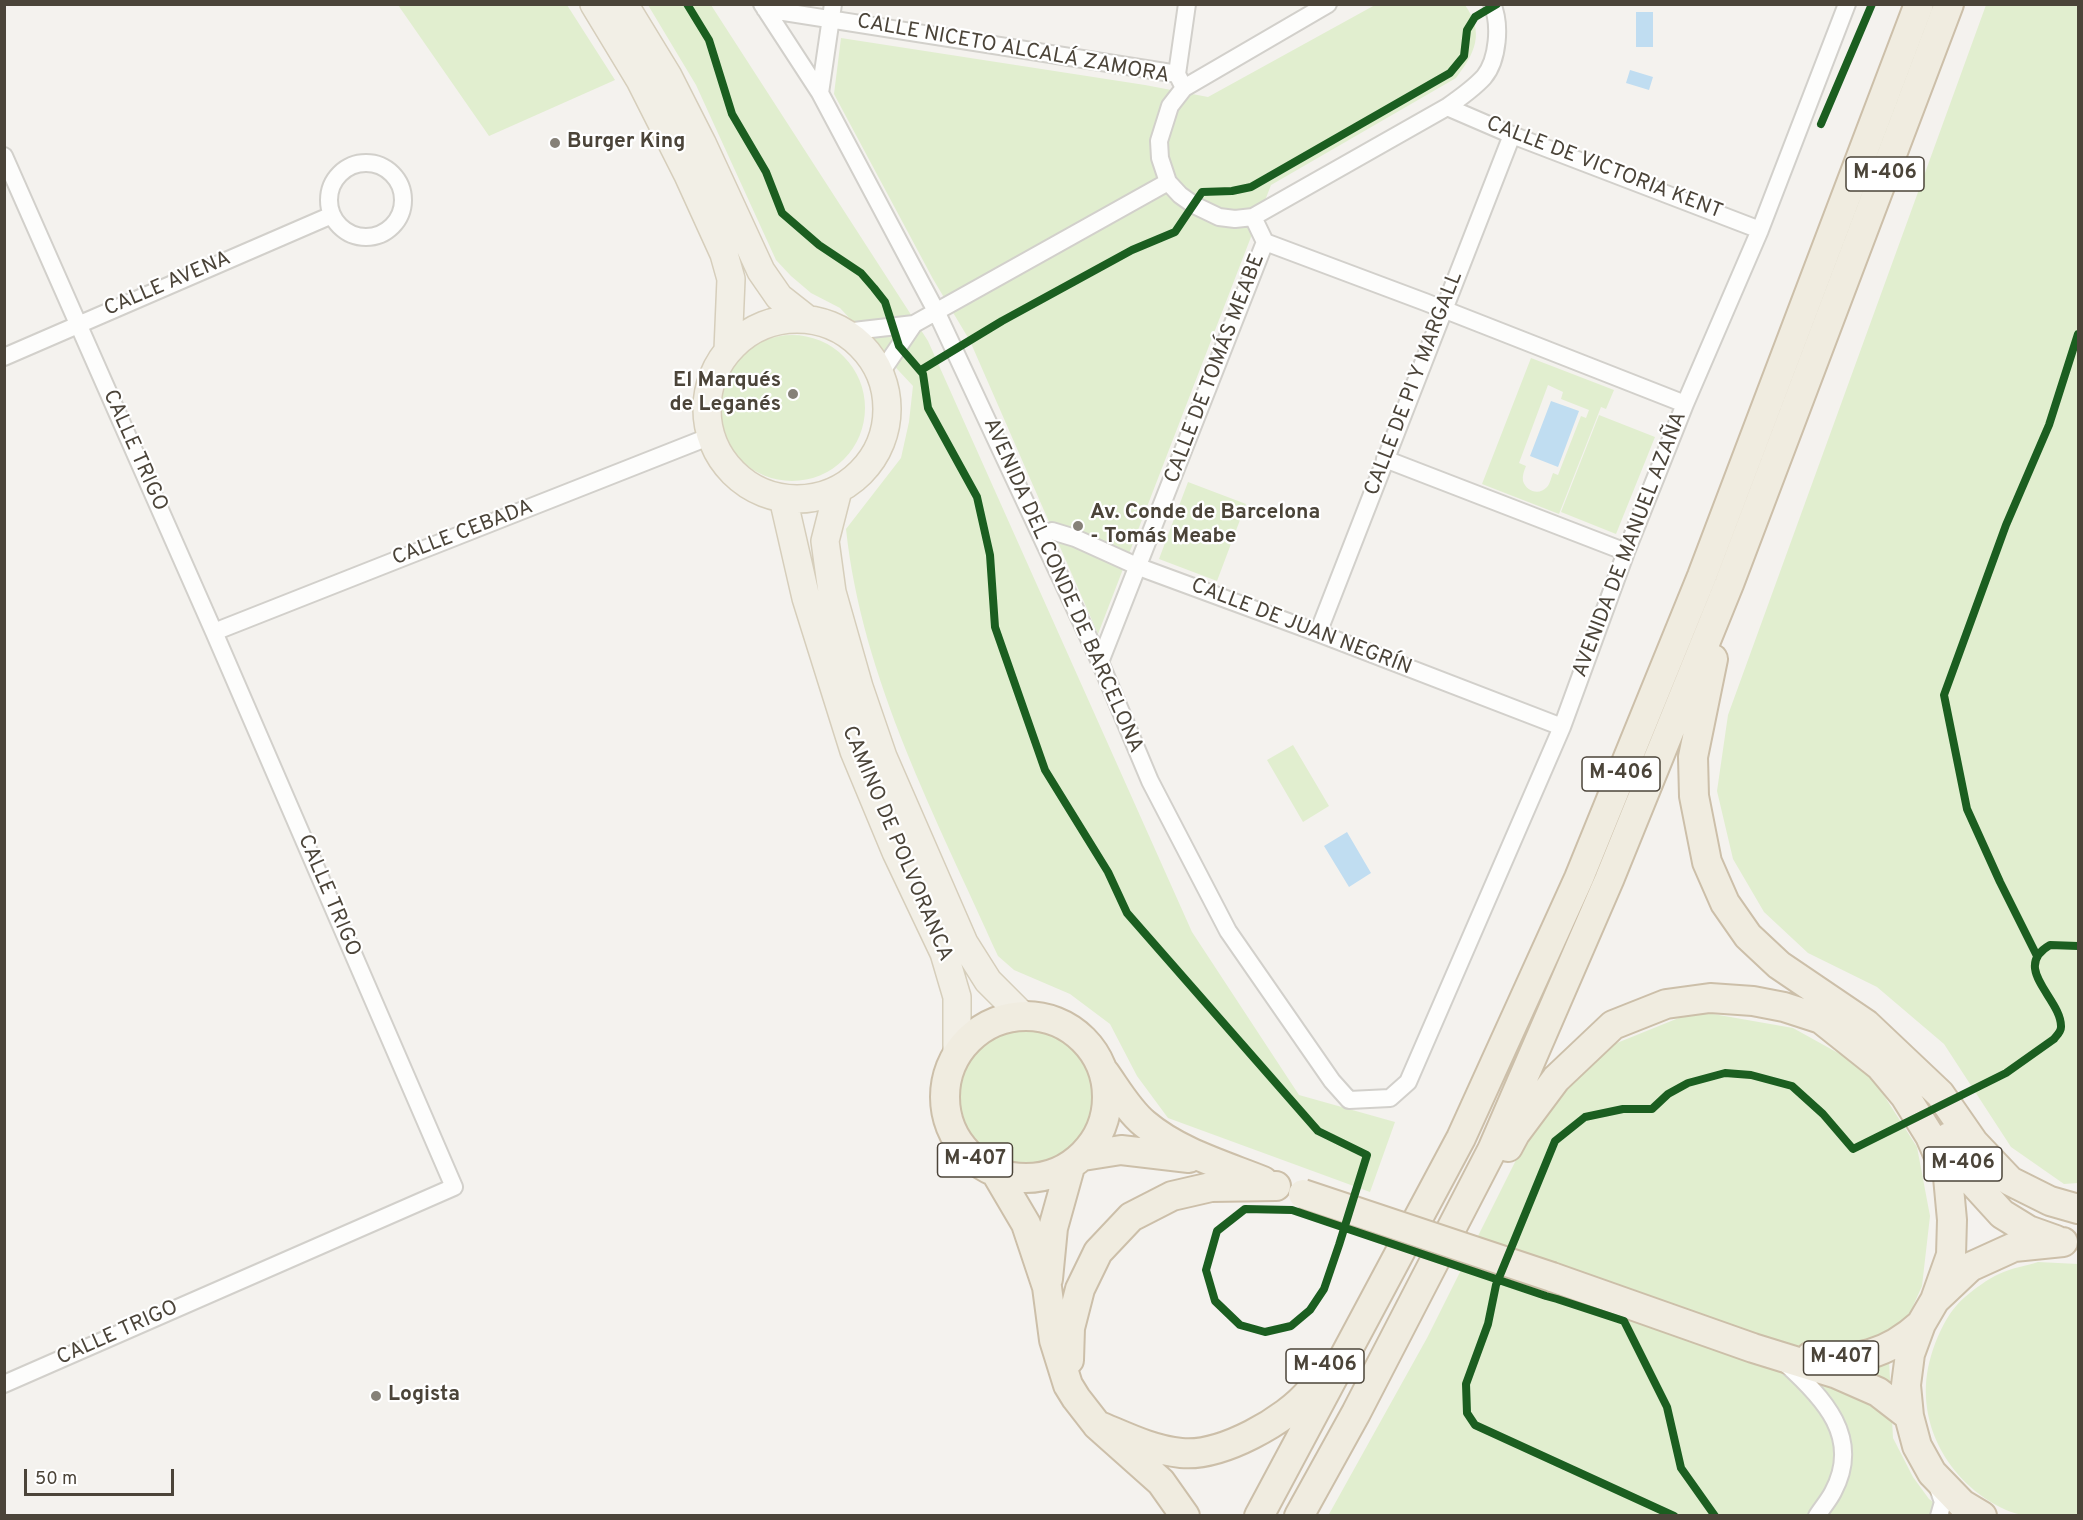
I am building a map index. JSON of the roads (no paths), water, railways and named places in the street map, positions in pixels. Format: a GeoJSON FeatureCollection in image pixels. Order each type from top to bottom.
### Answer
{"type":"FeatureCollection","features":[{"type":"Feature","properties":{"kind":"highway","name":"M-406"},"geometry":{"type":"LineString","coordinates":[[1260,1515],[1461,1138],[1580,878],[1702,576],[1918,4]]}},
{"type":"Feature","properties":{"kind":"highway","name":"M-406"},"geometry":{"type":"LineString","coordinates":[[1299,1515],[1356,1413],[1492,1150],[1610,880],[1730,584],[1949,4]]}},
{"type":"Feature","properties":{"kind":"highway","name":"M-406"},"geometry":{"type":"LineString","coordinates":[[1730,584],[1693,756],[1694,796],[1707,862],[1725,903],[1748,936],[1779,965],[1866,1024],[1940,1094],[1974,1143],[2010,1181],[2050,1201],[2079,1209]]}},
{"type":"Feature","properties":{"kind":"highway","name":"M-406"},"geometry":{"type":"LineString","coordinates":[[1356,1413],[1401,1357],[1515,1134],[1556,1079],[1613,1025],[1666,1004],[1710,998],[1784,1007],[1821,1019],[1880,1066],[1905,1096],[1930,1136],[1948,1177],[1952,1220],[1951,1256],[1928,1312]]}},
{"type":"Feature","properties":{"kind":"highway","name":"M-407"},"geometry":{"type":"LineString","coordinates":[[1212,1161],[1121,1150],[1076,1161],[1046,1176],[1021,1179],[996,1173],[976,1161],[959,1144],[949,1122],[944,1099],[947,1075],[957,1053],[974,1034],[997,1020],[1022,1015],[1048,1018],[1072,1029],[1091,1047],[1104,1071],[1144,1124],[1170,1141],[1212,1161],[1276,1186],[1837,1374],[1878,1392],[1909,1416]]}},
{"type":"Feature","properties":{"kind":"highway","name":"M-406"},"geometry":{"type":"LineString","coordinates":[[1895,1052],[1928,1098],[1971,1180],[2002,1214],[2028,1230],[2071,1243]]}},
{"type":"Feature","properties":{"kind":"highway","name":"M-407"},"geometry":{"type":"LineString","coordinates":[[1076,1161],[1097,1138],[1106,1116],[1108,1094],[1104,1071]]}},
{"type":"Feature","properties":{"kind":"highway","name":"M-406"},"geometry":{"type":"LineString","coordinates":[[1097,1425],[1150,1447],[1183,1453],[1214,1449],[1246,1438],[1282,1418],[1312,1390],[1358,1302],[1461,1138]]}},
{"type":"Feature","properties":{"kind":"highway","name":"M-406"},"geometry":{"type":"LineString","coordinates":[[1047,1287],[1053,1228],[1076,1161]]}},
{"type":"Feature","properties":{"kind":"highway","name":"M-406"},"geometry":{"type":"LineString","coordinates":[[996,1173],[1026,1224],[1047,1287],[1054,1340],[1068,1385],[1097,1425],[1161,1482],[1185,1515]]}},
{"type":"Feature","properties":{"kind":"highway"},"geometry":{"type":"LineString","coordinates":[[1068,1385],[1070,1328],[1080,1288],[1098,1252],[1131,1217],[1172,1196],[1211,1186],[1276,1186]]}},
{"type":"Feature","properties":{"kind":"highway","name":"M-407"},"geometry":{"type":"LineString","coordinates":[[1764,1351],[1831,1359],[1871,1354],[1905,1339],[1970,1267],[2014,1247],[2071,1243]]}},
{"type":"Feature","properties":{"kind":"highway","name":"M-407"},"geometry":{"type":"LineString","coordinates":[[1928,1312],[1910,1354],[1906,1385],[1909,1416],[1917,1446],[1932,1473],[1962,1504],[1982,1515]]}},
{"type":"Feature","properties":{"kind":"main road"},"geometry":{"type":"LineString","coordinates":[[594,4],[640,80],[688,175],[724,254],[731,279],[728,350]]}},
{"type":"Feature","properties":{"kind":"main road"},"geometry":{"type":"LineString","coordinates":[[624,4],[673,86],[761,271],[780,297],[807,319]]}},
{"type":"Feature","properties":{"kind":"main road"},"geometry":{"type":"LineString","coordinates":[[807,319],[845,332],[866,351],[880,374],[887,400],[886,427],[876,453],[860,474],[838,490],[811,498],[783,498],[759,491],[739,477],[722,459],[711,436],[707,413],[709,389],[716,368],[728,350],[751,331],[778,321],[807,319]]}},
{"type":"Feature","properties":{"kind":"main road","name":"CAMINO DE POLVORANCA"},"geometry":{"type":"LineString","coordinates":[[838,490],[825,542],[832,592],[859,687],[883,757],[964,943],[988,981],[1022,1015]]}},
{"type":"Feature","properties":{"kind":"main road","name":"CAMINO DE POLVORANCA"},"geometry":{"type":"LineString","coordinates":[[783,498],[806,598],[854,751],[896,852],[944,953],[957,997],[957,1053]]}},
{"type":"Feature","properties":{"kind":"street"},"geometry":{"type":"LineString","coordinates":[[1187,4],[1180,82],[1159,141],[1160,158],[1168,182],[1180,195],[1194,205],[1219,217],[1235,219],[1253,217],[1447,107],[1469,91],[1485,75],[1492,61],[1497,19],[1492,4]]}},
{"type":"Feature","properties":{"kind":"street"},"geometry":{"type":"LineString","coordinates":[[1180,82],[1328,4]]}},
{"type":"Feature","properties":{"kind":"street","name":"AVENIDA DE MANUEL AZAÑA"},"geometry":{"type":"LineString","coordinates":[[1408,1082],[1562,727],[1626,552],[1685,404],[1760,230],[1847,4]]}},
{"type":"Feature","properties":{"kind":"street","name":"CALLE NICETO ALCALÁ ZAMORA"},"geometry":{"type":"LineString","coordinates":[[763,7],[832,12],[1180,82]]}},
{"type":"Feature","properties":{"kind":"street","name":"AVENIDA DEL CONDE DE BARCELONA"},"geometry":{"type":"LineString","coordinates":[[763,7],[820,93],[936,311],[1100,662],[1150,781],[1228,931],[1332,1080],[1349,1100],[1390,1098],[1408,1082]]}},
{"type":"Feature","properties":{"kind":"street"},"geometry":{"type":"LineString","coordinates":[[820,93],[832,12]]}},
{"type":"Feature","properties":{"kind":"street","name":"CALLE DE VICTORIA KENT"},"geometry":{"type":"LineString","coordinates":[[1447,107],[1512,135],[1760,230]]}},
{"type":"Feature","properties":{"kind":"street","name":"CALLE DE PI Y MARGALL"},"geometry":{"type":"LineString","coordinates":[[1318,633],[1512,135]]}},
{"type":"Feature","properties":{"kind":"street","name":"CALLE TRIGO"},"geometry":{"type":"LineString","coordinates":[[4,156],[214,632],[454,1187],[4,1384]]}},
{"type":"Feature","properties":{"kind":"street"},"geometry":{"type":"LineString","coordinates":[[370,163],[392,174],[399,184],[402,207],[398,218],[381,234],[370,237],[347,232],[332,214],[329,202],[330,189],[345,169],[357,164],[370,163]]}},
{"type":"Feature","properties":{"kind":"street"},"geometry":{"type":"LineString","coordinates":[[845,332],[914,324],[1168,182]]}},
{"type":"Feature","properties":{"kind":"street","name":"CALLE AVENA"},"geometry":{"type":"LineString","coordinates":[[4,357],[332,214]]}},
{"type":"Feature","properties":{"kind":"street"},"geometry":{"type":"LineString","coordinates":[[1253,217],[1265,242],[1685,404]]}},
{"type":"Feature","properties":{"kind":"street","name":"CALLE DE TOMÁS MEABE"},"geometry":{"type":"LineString","coordinates":[[1100,662],[1265,242]]}},
{"type":"Feature","properties":{"kind":"street"},"geometry":{"type":"LineString","coordinates":[[880,374],[914,324]]}},
{"type":"Feature","properties":{"kind":"street","name":"CALLE CEBADA"},"geometry":{"type":"LineString","coordinates":[[214,632],[711,436]]}},
{"type":"Feature","properties":{"kind":"street"},"geometry":{"type":"LineString","coordinates":[[1386,459],[1626,552]]}},
{"type":"Feature","properties":{"kind":"street","name":"CALLE DE JUAN NEGRÍN"},"geometry":{"type":"LineString","coordinates":[[1041,536],[1052,531],[1076,538],[1139,567],[1562,727]]}},
{"type":"Feature","properties":{"kind":"street"},"geometry":{"type":"LineString","coordinates":[[1764,1351],[1810,1386],[1828,1407],[1841,1438],[1844,1449],[1841,1472],[1833,1493],[1817,1515]]}},
{"type":"Feature","properties":{"kind":"street"},"geometry":{"type":"LineString","coordinates":[[1932,1473],[1943,1502],[1939,1515]]}},
{"type":"Feature","properties":{"kind":"water"},"geometry":{"type":"Polygon","coordinates":[[[1636,12],[1653,12],[1653,47],[1636,47],[1636,12]]]}},
{"type":"Feature","properties":{"kind":"water"},"geometry":{"type":"Polygon","coordinates":[[[1630,70],[1653,77],[1649,90],[1626,83],[1630,70]]]}},
{"type":"Feature","properties":{"kind":"water"},"geometry":{"type":"Polygon","coordinates":[[[1551,401],[1579,411],[1558,467],[1530,456],[1551,401]]]}},
{"type":"Feature","properties":{"kind":"water"},"geometry":{"type":"Polygon","coordinates":[[[1347,832],[1371,873],[1349,887],[1324,846],[1347,832]]]}},
{"type":"Feature","properties":{"kind":"place","name":"Burger King"},"geometry":{"type":"Point","coordinates":[555,143]}},
{"type":"Feature","properties":{"kind":"place","name":"El Marqués de Leganés"},"geometry":{"type":"Point","coordinates":[793,394]}},
{"type":"Feature","properties":{"kind":"place","name":"Av. Conde de Barcelona - Tomás Meabe"},"geometry":{"type":"Point","coordinates":[1078,526]}},
{"type":"Feature","properties":{"kind":"place","name":"Logista"},"geometry":{"type":"Point","coordinates":[376,1396]}}]}
